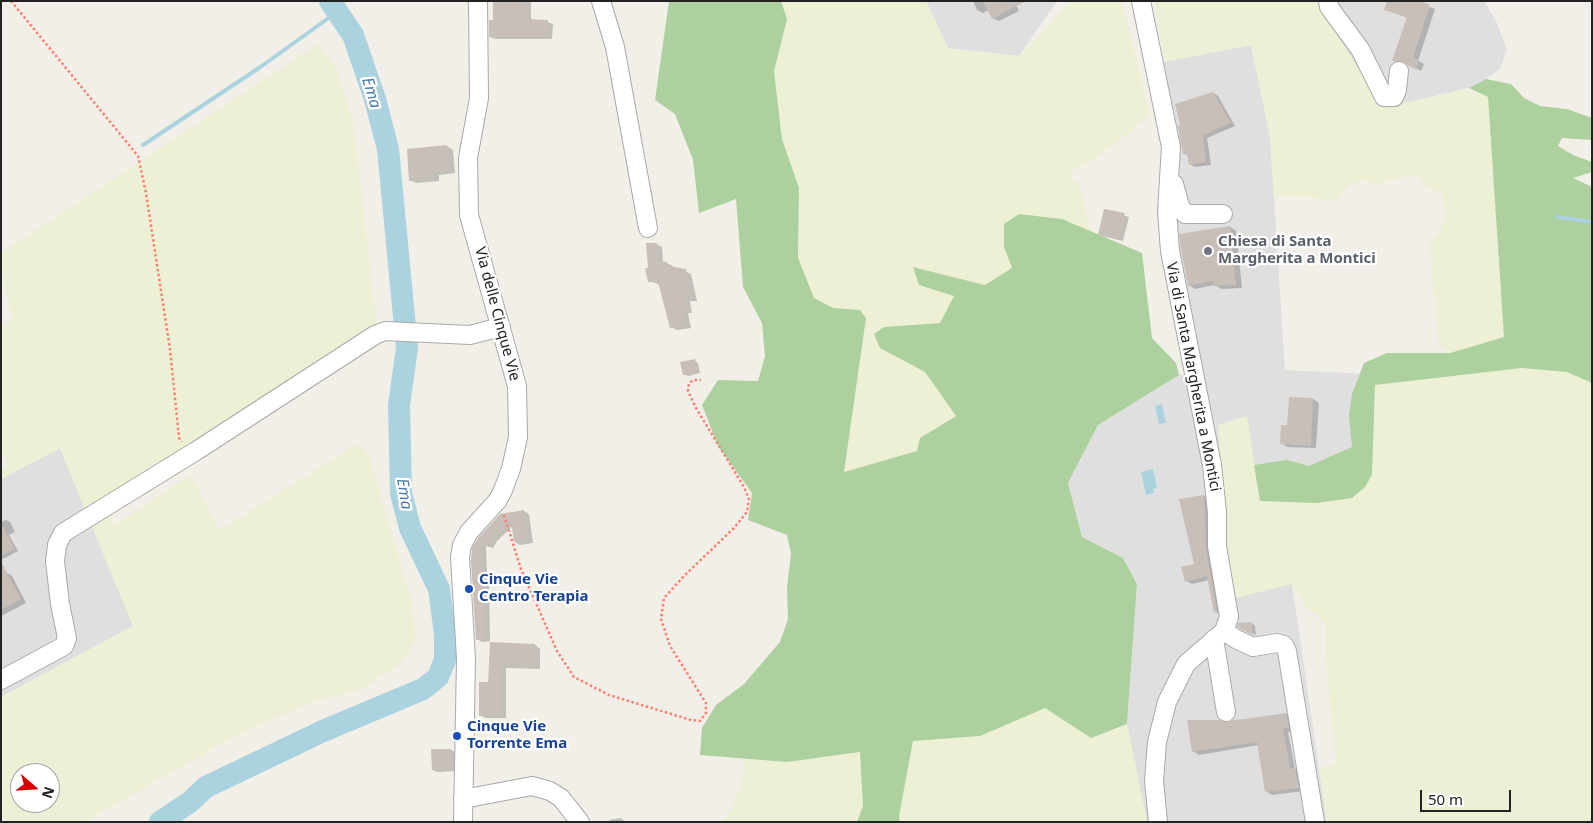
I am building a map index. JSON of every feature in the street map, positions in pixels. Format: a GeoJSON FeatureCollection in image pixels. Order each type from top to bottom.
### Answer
{"type":"FeatureCollection","features":[{"type":"Feature","properties":{"kind":"street","name":"Via delle Cinque Vie"},"geometry":{"type":"LineString","coordinates":[[463,822],[466,659],[460,557],[464,539],[472,527],[498,500],[503,490],[511,469],[518,437],[517,386],[469,215],[468,158],[479,98],[478,1]]}},
{"type":"Feature","properties":{"kind":"street"},"geometry":{"type":"LineString","coordinates":[[601,1],[615,47],[648,228]]}},
{"type":"Feature","properties":{"kind":"street"},"geometry":{"type":"LineString","coordinates":[[1141,1],[1171,147],[1171,177],[1180,206],[1186,214],[1223,214]]}},
{"type":"Feature","properties":{"kind":"street"},"geometry":{"type":"LineString","coordinates":[[1328,1],[1330,7],[1360,49],[1384,97],[1394,97],[1397,90],[1399,71]]}},
{"type":"Feature","properties":{"kind":"street","name":"Via di Santa Margherita a Montici"},"geometry":{"type":"LineString","coordinates":[[1171,177],[1168,211],[1170,252],[1212,465],[1217,512],[1217,546],[1229,617],[1219,635],[1226,712]]}},
{"type":"Feature","properties":{"kind":"street"},"geometry":{"type":"LineString","coordinates":[[1,680],[64,646],[67,638],[60,604],[55,561],[57,545],[63,533],[196,451],[375,335],[384,331],[470,336],[501,327]]}},
{"type":"Feature","properties":{"kind":"street"},"geometry":{"type":"LineString","coordinates":[[1158,822],[1154,781],[1157,742],[1167,702],[1186,664],[1219,635],[1236,639],[1253,647],[1277,643],[1284,645],[1287,651],[1315,822]]}},
{"type":"Feature","properties":{"kind":"street"},"geometry":{"type":"LineString","coordinates":[[463,798],[532,786],[550,791],[561,798],[580,822]]}},
{"type":"Feature","properties":{"kind":"path"},"geometry":{"type":"LineString","coordinates":[[10,1],[138,156],[146,193],[170,349],[179,438],[187,448],[196,451]]}},
{"type":"Feature","properties":{"kind":"path"},"geometry":{"type":"LineString","coordinates":[[498,500],[521,570],[557,652],[574,677],[609,695],[691,720],[700,721],[706,713],[706,703],[670,646],[661,619],[664,598],[734,528],[747,512],[749,498],[696,408],[688,390],[689,384],[694,380],[700,380]]}},
{"type":"Feature","properties":{"kind":"shaded area"},"geometry":{"type":"Polygon","coordinates":[[[926,1],[1057,1],[1019,56],[948,48],[926,1]]]}},
{"type":"Feature","properties":{"kind":"shaded area"},"geometry":{"type":"Polygon","coordinates":[[[1326,1],[1484,1],[1497,23],[1507,50],[1500,69],[1469,88],[1383,108],[1322,11],[1326,1]]]}},
{"type":"Feature","properties":{"kind":"shaded area"},"geometry":{"type":"Polygon","coordinates":[[[1251,45],[1270,136],[1285,370],[1370,374],[1366,478],[1292,584],[1327,822],[1147,822],[1127,724],[1137,584],[1123,558],[1082,537],[1068,483],[1098,425],[1179,375],[1189,375],[1164,140],[1147,65],[1251,45]]]}},
{"type":"Feature","properties":{"kind":"shaded area"},"geometry":{"type":"Polygon","coordinates":[[[60,448],[133,626],[1,697],[1,479],[60,448]]]}},
{"type":"Feature","properties":{"kind":"green space"},"geometry":{"type":"Polygon","coordinates":[[[669,1],[781,1],[787,19],[774,71],[782,139],[799,188],[798,258],[814,298],[833,308],[860,310],[866,318],[844,472],[917,451],[920,438],[956,416],[925,372],[880,348],[874,334],[884,327],[940,323],[954,296],[919,285],[913,267],[985,285],[1012,268],[1004,247],[1004,224],[1019,214],[1062,219],[1142,253],[1152,338],[1176,363],[1179,375],[1098,425],[1068,483],[1082,537],[1123,558],[1137,584],[1127,724],[1091,738],[1045,708],[980,736],[913,741],[899,816],[900,822],[857,822],[863,806],[860,752],[787,762],[700,755],[702,728],[716,705],[744,684],[780,642],[788,619],[787,587],[791,554],[787,535],[748,520],[752,493],[718,446],[702,405],[718,380],[758,381],[765,356],[762,323],[743,287],[736,199],[699,213],[693,160],[675,114],[655,100],[669,1]]]}},
{"type":"Feature","properties":{"kind":"green space"},"geometry":{"type":"Polygon","coordinates":[[[781,1],[926,1],[948,49],[1020,56],[1070,1],[1122,1],[1150,116],[1093,160],[1075,168],[1069,177],[1079,182],[1090,231],[1062,219],[1004,247],[1012,268],[985,285],[913,267],[919,285],[955,296],[939,323],[884,327],[880,348],[925,372],[956,416],[920,437],[917,451],[844,472],[866,318],[860,310],[833,308],[814,298],[798,258],[799,188],[782,139],[774,71],[787,19],[781,1]]]}},
{"type":"Feature","properties":{"kind":"green space"},"geometry":{"type":"Polygon","coordinates":[[[1154,1],[1321,1],[1322,11],[1383,108],[1462,90],[1488,96],[1504,337],[1450,353],[1439,347],[1429,242],[1440,231],[1445,214],[1442,193],[1425,186],[1418,174],[1377,184],[1365,180],[1350,185],[1337,200],[1327,201],[1307,196],[1274,197],[1270,136],[1251,45],[1164,62],[1154,1]]]}},
{"type":"Feature","properties":{"kind":"green space"},"geometry":{"type":"Polygon","coordinates":[[[319,43],[336,69],[354,126],[377,330],[102,503],[115,525],[191,474],[219,530],[357,444],[364,448],[369,457],[413,606],[415,643],[399,665],[363,689],[309,703],[235,736],[85,822],[6,822],[1,805],[1,697],[133,626],[60,448],[1,479],[1,470],[8,466],[1,449],[1,323],[4,327],[12,318],[1,264],[1,253],[319,43]]]}},
{"type":"Feature","properties":{"kind":"green space"},"geometry":{"type":"Polygon","coordinates":[[[1486,79],[1511,84],[1524,98],[1540,106],[1567,109],[1592,118],[1592,140],[1562,138],[1558,146],[1573,155],[1592,162],[1592,172],[1573,178],[1592,187],[1592,383],[1567,372],[1522,368],[1375,385],[1372,475],[1365,487],[1352,498],[1316,503],[1260,501],[1254,465],[1287,460],[1309,466],[1352,447],[1349,416],[1352,394],[1364,363],[1387,353],[1450,353],[1504,337],[1488,97],[1469,88],[1486,79]]]}},
{"type":"Feature","properties":{"kind":"green space"},"geometry":{"type":"Polygon","coordinates":[[[1522,368],[1567,372],[1592,383],[1592,822],[1327,822],[1319,769],[1335,762],[1326,657],[1326,624],[1306,607],[1292,584],[1231,599],[1218,425],[1247,416],[1260,501],[1288,501],[1365,487],[1372,475],[1375,385],[1522,368]]]}},
{"type":"Feature","properties":{"kind":"green space"},"geometry":{"type":"Polygon","coordinates":[[[1045,707],[1091,738],[1127,724],[1147,822],[900,822],[899,816],[913,741],[980,736],[1045,707]]]}},
{"type":"Feature","properties":{"kind":"green space"},"geometry":{"type":"Polygon","coordinates":[[[860,752],[863,806],[857,822],[721,822],[730,811],[737,794],[746,759],[787,762],[860,752]]]}},
{"type":"Feature","properties":{"kind":"water"},"geometry":{"type":"Polygon","coordinates":[[[1162,404],[1166,423],[1159,424],[1155,406],[1162,404]]]}},
{"type":"Feature","properties":{"kind":"water"},"geometry":{"type":"Polygon","coordinates":[[[1153,469],[1157,488],[1153,489],[1154,493],[1146,495],[1141,472],[1153,469]]]}},
{"type":"Feature","properties":{"kind":"building"},"geometry":{"type":"Polygon","coordinates":[[[493,1],[526,1],[527,19],[548,20],[548,37],[489,37],[489,20],[493,20],[493,1]]]}},
{"type":"Feature","properties":{"kind":"building"},"geometry":{"type":"Polygon","coordinates":[[[983,1],[1026,1],[992,19],[983,1]]]}},
{"type":"Feature","properties":{"kind":"building"},"geometry":{"type":"Polygon","coordinates":[[[1387,1],[1419,1],[1430,5],[1413,58],[1419,60],[1416,69],[1401,61],[1392,61],[1407,17],[1384,10],[1387,1]]]}},
{"type":"Feature","properties":{"kind":"building"},"geometry":{"type":"Polygon","coordinates":[[[1213,92],[1231,123],[1203,135],[1206,162],[1189,165],[1187,153],[1183,154],[1178,126],[1180,125],[1175,104],[1213,92]]]}},
{"type":"Feature","properties":{"kind":"building"},"geometry":{"type":"Polygon","coordinates":[[[447,145],[450,170],[433,172],[434,178],[409,181],[407,149],[447,145]]]}},
{"type":"Feature","properties":{"kind":"building"},"geometry":{"type":"Polygon","coordinates":[[[1104,209],[1125,213],[1119,240],[1098,235],[1104,209]]]}},
{"type":"Feature","properties":{"kind":"building"},"geometry":{"type":"Polygon","coordinates":[[[1230,226],[1236,285],[1214,286],[1213,281],[1188,286],[1179,234],[1230,226]]]}},
{"type":"Feature","properties":{"kind":"building"},"geometry":{"type":"Polygon","coordinates":[[[646,243],[657,243],[658,261],[667,262],[668,266],[686,269],[691,298],[684,298],[687,310],[682,310],[686,325],[670,328],[658,282],[648,282],[645,268],[648,268],[646,243]]]}},
{"type":"Feature","properties":{"kind":"building"},"geometry":{"type":"Polygon","coordinates":[[[695,359],[697,372],[683,375],[680,362],[695,359]]]}},
{"type":"Feature","properties":{"kind":"building"},"geometry":{"type":"Polygon","coordinates":[[[1289,397],[1313,398],[1311,446],[1280,444],[1281,425],[1287,425],[1289,397]]]}},
{"type":"Feature","properties":{"kind":"building"},"geometry":{"type":"Polygon","coordinates":[[[1204,495],[1206,548],[1217,612],[1214,613],[1207,576],[1185,582],[1181,567],[1194,564],[1179,499],[1204,495]]]}},
{"type":"Feature","properties":{"kind":"building"},"geometry":{"type":"Polygon","coordinates":[[[524,510],[528,540],[514,542],[511,520],[487,546],[482,544],[482,569],[485,570],[485,639],[476,640],[471,560],[472,548],[478,538],[500,514],[524,510]]]}},
{"type":"Feature","properties":{"kind":"building"},"geometry":{"type":"Polygon","coordinates":[[[1,523],[15,549],[1,556],[1,523]]]}},
{"type":"Feature","properties":{"kind":"building"},"geometry":{"type":"Polygon","coordinates":[[[1,562],[21,599],[1,610],[1,562]]]}},
{"type":"Feature","properties":{"kind":"building"},"geometry":{"type":"Polygon","coordinates":[[[1252,622],[1253,635],[1237,627],[1238,623],[1252,622]]]}},
{"type":"Feature","properties":{"kind":"building"},"geometry":{"type":"Polygon","coordinates":[[[490,642],[535,644],[534,667],[500,665],[500,716],[479,716],[479,682],[488,682],[490,642]]]}},
{"type":"Feature","properties":{"kind":"building"},"geometry":{"type":"Polygon","coordinates":[[[1286,713],[1289,728],[1283,729],[1290,768],[1295,768],[1299,788],[1265,792],[1257,742],[1192,752],[1187,720],[1219,720],[1227,722],[1286,713]]]}},
{"type":"Feature","properties":{"kind":"building"},"geometry":{"type":"Polygon","coordinates":[[[431,749],[451,749],[452,770],[432,770],[431,749]]]}},
{"type":"Feature","properties":{"kind":"waterway","name":"Ema"},"geometry":{"type":"LineString","coordinates":[[160,822],[190,802],[206,787],[323,731],[423,689],[438,677],[445,660],[445,634],[439,589],[410,528],[401,493],[399,405],[407,348],[388,149],[375,99],[353,35],[330,1]]}},
{"type":"Feature","properties":{"kind":"waterway"},"geometry":{"type":"LineString","coordinates":[[143,145],[259,68],[337,12]]}},
{"type":"Feature","properties":{"kind":"waterway"},"geometry":{"type":"LineString","coordinates":[[1557,217],[1592,222]]}},
{"type":"Feature","properties":{"kind":"place","name":"Chiesa di Santa Margherita a Montici"},"geometry":{"type":"Point","coordinates":[1208,251]}},
{"type":"Feature","properties":{"kind":"place","name":"Cinque Vie Centro Terapia"},"geometry":{"type":"Point","coordinates":[469,589]}},
{"type":"Feature","properties":{"kind":"place","name":"Cinque Vie Torrente Ema"},"geometry":{"type":"Point","coordinates":[457,736]}}]}
